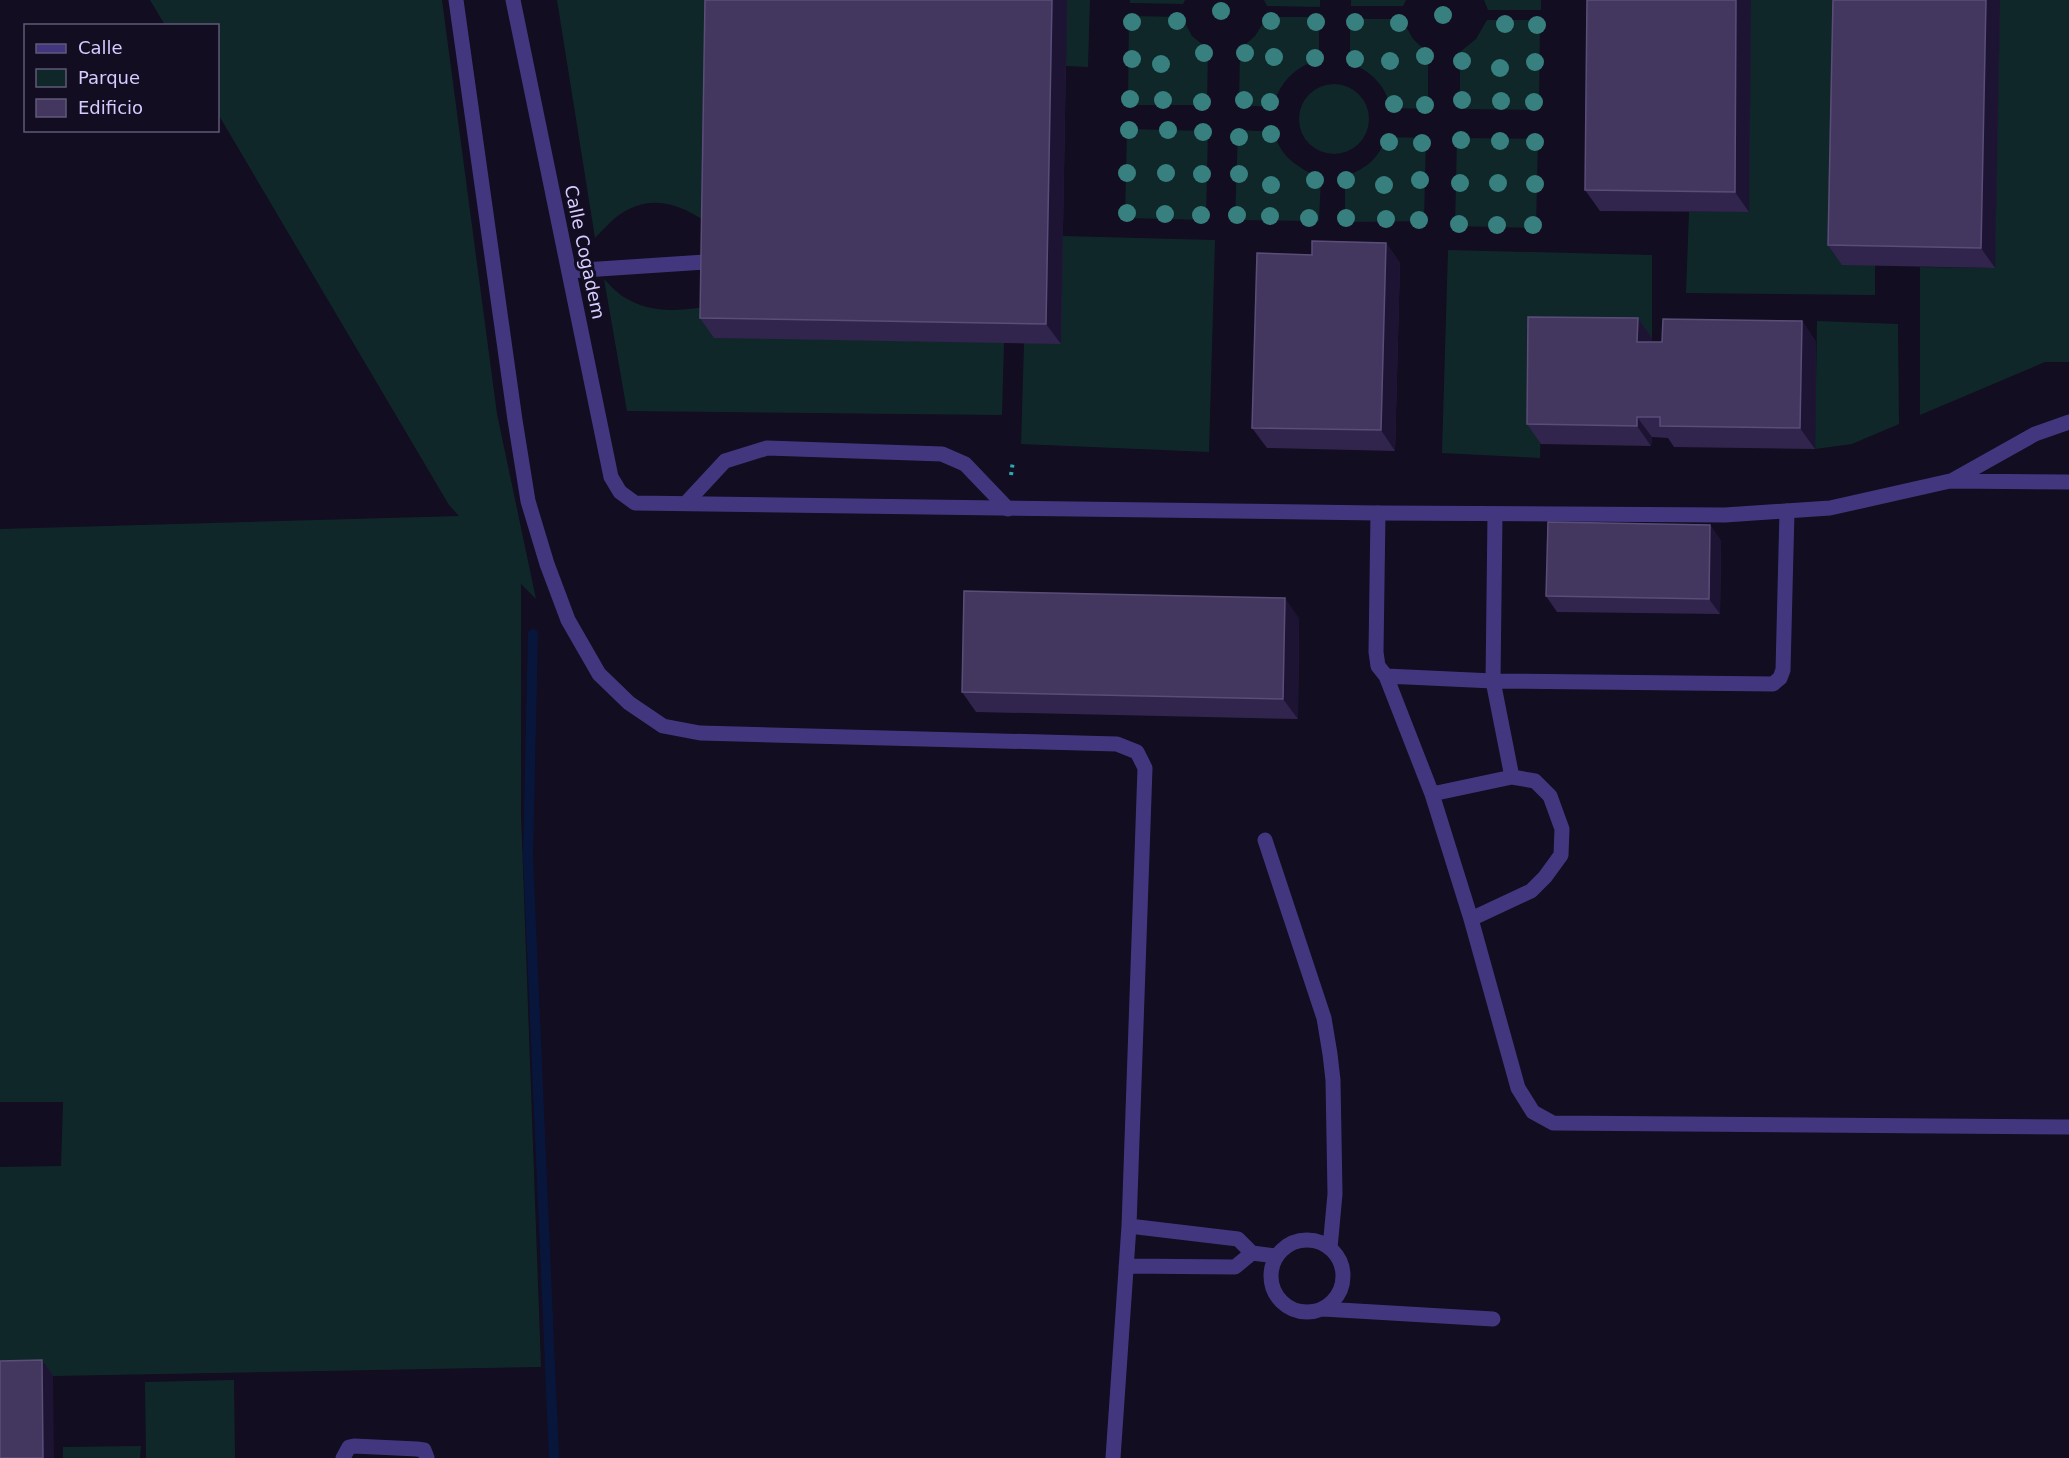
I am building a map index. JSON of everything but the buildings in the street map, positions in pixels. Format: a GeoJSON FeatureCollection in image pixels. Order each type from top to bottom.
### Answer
{"type":"FeatureCollection","features":[{"type":"Feature","properties":{"kind":"street"},"geometry":{"type":"LineString","coordinates":[[456,0],[514,420],[528,501],[547,564],[568,620],[599,674],[629,703],[663,726],[700,734],[1118,744],[1137,752],[1145,768],[1129,1226],[1113,1458]]}},
{"type":"Feature","properties":{"kind":"street","name":"Calle Cogadem"},"geometry":{"type":"LineString","coordinates":[[513,0],[611,477],[620,492],[634,503],[686,503]]}},
{"type":"Feature","properties":{"kind":"street"},"geometry":{"type":"LineString","coordinates":[[569,271],[705,262]]}},
{"type":"Feature","properties":{"kind":"street"},"geometry":{"type":"LineString","coordinates":[[1950,481],[2035,434],[2069,422]]}},
{"type":"Feature","properties":{"kind":"street"},"geometry":{"type":"LineString","coordinates":[[686,503],[725,461],[766,448],[942,454],[964,464],[1008,509]]}},
{"type":"Feature","properties":{"kind":"street"},"geometry":{"type":"LineString","coordinates":[[686,503],[1008,509],[1725,515],[1830,508],[1950,481],[2069,482]]}},
{"type":"Feature","properties":{"kind":"street"},"geometry":{"type":"LineString","coordinates":[[1386,676],[1492,681],[1773,684],[1780,678],[1783,670],[1787,511]]}},
{"type":"Feature","properties":{"kind":"street"},"geometry":{"type":"LineString","coordinates":[[1378,513],[1376,652],[1378,666],[1386,676],[1432,794],[1518,1088],[1533,1112],[1553,1123],[2069,1127]]}},
{"type":"Feature","properties":{"kind":"street"},"geometry":{"type":"LineString","coordinates":[[1495,514],[1492,681],[1512,777]]}},
{"type":"Feature","properties":{"kind":"street"},"geometry":{"type":"LineString","coordinates":[[1432,794],[1512,777],[1535,781],[1550,796],[1562,829],[1561,855],[1531,891],[1470,920]]}},
{"type":"Feature","properties":{"kind":"street"},"geometry":{"type":"LineString","coordinates":[[1265,840],[1324,1018],[1330,1054],[1335,1194],[1330,1248]]}},
{"type":"Feature","properties":{"kind":"street"},"geometry":{"type":"LineString","coordinates":[[1129,1226],[1238,1239],[1252,1253],[1276,1256]]}},
{"type":"Feature","properties":{"kind":"street"},"geometry":{"type":"LineString","coordinates":[[1323,1309],[1334,1300],[1341,1288],[1343,1273],[1339,1259],[1330,1248],[1311,1240],[1291,1243],[1276,1256],[1270,1274],[1274,1293],[1286,1307],[1304,1313],[1323,1309],[1493,1319]]}},
{"type":"Feature","properties":{"kind":"street"},"geometry":{"type":"LineString","coordinates":[[1126,1266],[1234,1267],[1252,1253]]}},
{"type":"Feature","properties":{"kind":"street"},"geometry":{"type":"LineString","coordinates":[[343,1458],[349,1447],[354,1446],[424,1450],[427,1458]]}},
{"type":"Feature","properties":{"kind":"green space"},"geometry":{"type":"Polygon","coordinates":[[[150,0],[442,0],[497,414],[536,599],[521,584],[521,814],[541,1367],[0,1377],[0,1167],[61,1166],[63,1102],[0,1102],[0,529],[459,516],[449,505],[219,116],[219,24],[164,24],[150,0]]]}},
{"type":"Feature","properties":{"kind":"green space"},"geometry":{"type":"Polygon","coordinates":[[[557,0],[720,0],[716,229],[692,213],[667,204],[654,203],[628,209],[615,218],[595,238],[557,0]]]}},
{"type":"Feature","properties":{"kind":"green space"},"geometry":{"type":"Polygon","coordinates":[[[1067,0],[1090,0],[1088,67],[1066,66],[1067,0]]]}},
{"type":"Feature","properties":{"kind":"green space"},"geometry":{"type":"Polygon","coordinates":[[[1130,0],[1185,0],[1183,4],[1130,3],[1130,0]]]}},
{"type":"Feature","properties":{"kind":"green space"},"geometry":{"type":"Polygon","coordinates":[[[1264,0],[1320,0],[1320,7],[1267,6],[1264,0]]]}},
{"type":"Feature","properties":{"kind":"green space"},"geometry":{"type":"Polygon","coordinates":[[[1351,0],[1406,0],[1403,6],[1351,6],[1351,0]]]}},
{"type":"Feature","properties":{"kind":"green space"},"geometry":{"type":"Polygon","coordinates":[[[1484,0],[1541,0],[1541,10],[1488,10],[1484,0]]]}},
{"type":"Feature","properties":{"kind":"green space"},"geometry":{"type":"Polygon","coordinates":[[[1751,0],[1847,0],[1875,266],[1875,295],[1686,293],[1689,212],[1749,212],[1751,0]]]}},
{"type":"Feature","properties":{"kind":"green space"},"geometry":{"type":"Polygon","coordinates":[[[2000,0],[2069,0],[2069,362],[2045,362],[1920,415],[1920,267],[1995,268],[2000,0]]]}},
{"type":"Feature","properties":{"kind":"green space"},"geometry":{"type":"Polygon","coordinates":[[[1129,16],[1182,17],[1192,36],[1208,49],[1207,105],[1128,105],[1129,16]]]}},
{"type":"Feature","properties":{"kind":"green space"},"geometry":{"type":"Polygon","coordinates":[[[1267,17],[1319,17],[1319,60],[1303,66],[1289,77],[1279,91],[1274,107],[1239,105],[1240,49],[1255,36],[1267,17]]]}},
{"type":"Feature","properties":{"kind":"green space"},"geometry":{"type":"Polygon","coordinates":[[[1350,19],[1402,19],[1413,39],[1428,53],[1428,109],[1390,108],[1385,92],[1376,80],[1350,62],[1350,19]]]}},
{"type":"Feature","properties":{"kind":"green space"},"geometry":{"type":"Polygon","coordinates":[[[1487,20],[1540,20],[1539,110],[1460,109],[1460,52],[1476,39],[1487,20]]]}},
{"type":"Feature","properties":{"kind":"green space"},"geometry":{"type":"Polygon","coordinates":[[[1334,84],[1347,87],[1359,94],[1366,106],[1369,119],[1366,132],[1359,144],[1347,151],[1334,154],[1321,151],[1309,144],[1302,132],[1299,119],[1302,106],[1309,94],[1321,87],[1334,84]]]}},
{"type":"Feature","properties":{"kind":"green space"},"geometry":{"type":"Polygon","coordinates":[[[1127,129],[1208,131],[1206,220],[1125,218],[1127,129]]]}},
{"type":"Feature","properties":{"kind":"green space"},"geometry":{"type":"Polygon","coordinates":[[[1238,130],[1275,132],[1280,148],[1291,161],[1321,178],[1319,221],[1235,220],[1238,130]]]}},
{"type":"Feature","properties":{"kind":"green space"},"geometry":{"type":"Polygon","coordinates":[[[1388,137],[1426,138],[1424,221],[1345,222],[1345,176],[1360,170],[1371,162],[1388,137]]]}},
{"type":"Feature","properties":{"kind":"green space"},"geometry":{"type":"Polygon","coordinates":[[[1457,138],[1538,139],[1536,228],[1455,226],[1457,138]]]}},
{"type":"Feature","properties":{"kind":"green space"},"geometry":{"type":"Polygon","coordinates":[[[1063,236],[1215,240],[1209,452],[1021,444],[1024,344],[1063,236]]]}},
{"type":"Feature","properties":{"kind":"green space"},"geometry":{"type":"Polygon","coordinates":[[[1448,250],[1652,255],[1652,338],[1543,337],[1540,458],[1442,453],[1448,250]]]}},
{"type":"Feature","properties":{"kind":"green space"},"geometry":{"type":"Polygon","coordinates":[[[604,279],[622,296],[656,309],[679,310],[715,305],[1004,343],[1002,415],[627,411],[604,279]]]}},
{"type":"Feature","properties":{"kind":"green space"},"geometry":{"type":"Polygon","coordinates":[[[1817,321],[1898,324],[1899,424],[1852,444],[1815,449],[1817,321]]]}},
{"type":"Feature","properties":{"kind":"green space"},"geometry":{"type":"Polygon","coordinates":[[[234,1380],[235,1458],[146,1458],[145,1382],[234,1380]]]}},
{"type":"Feature","properties":{"kind":"green space"},"geometry":{"type":"Polygon","coordinates":[[[141,1446],[140,1458],[63,1458],[63,1447],[141,1446]]]}},
{"type":"Feature","properties":{"kind":"waterway"},"geometry":{"type":"LineString","coordinates":[[533,634],[528,857],[554,1458]]}}]}
